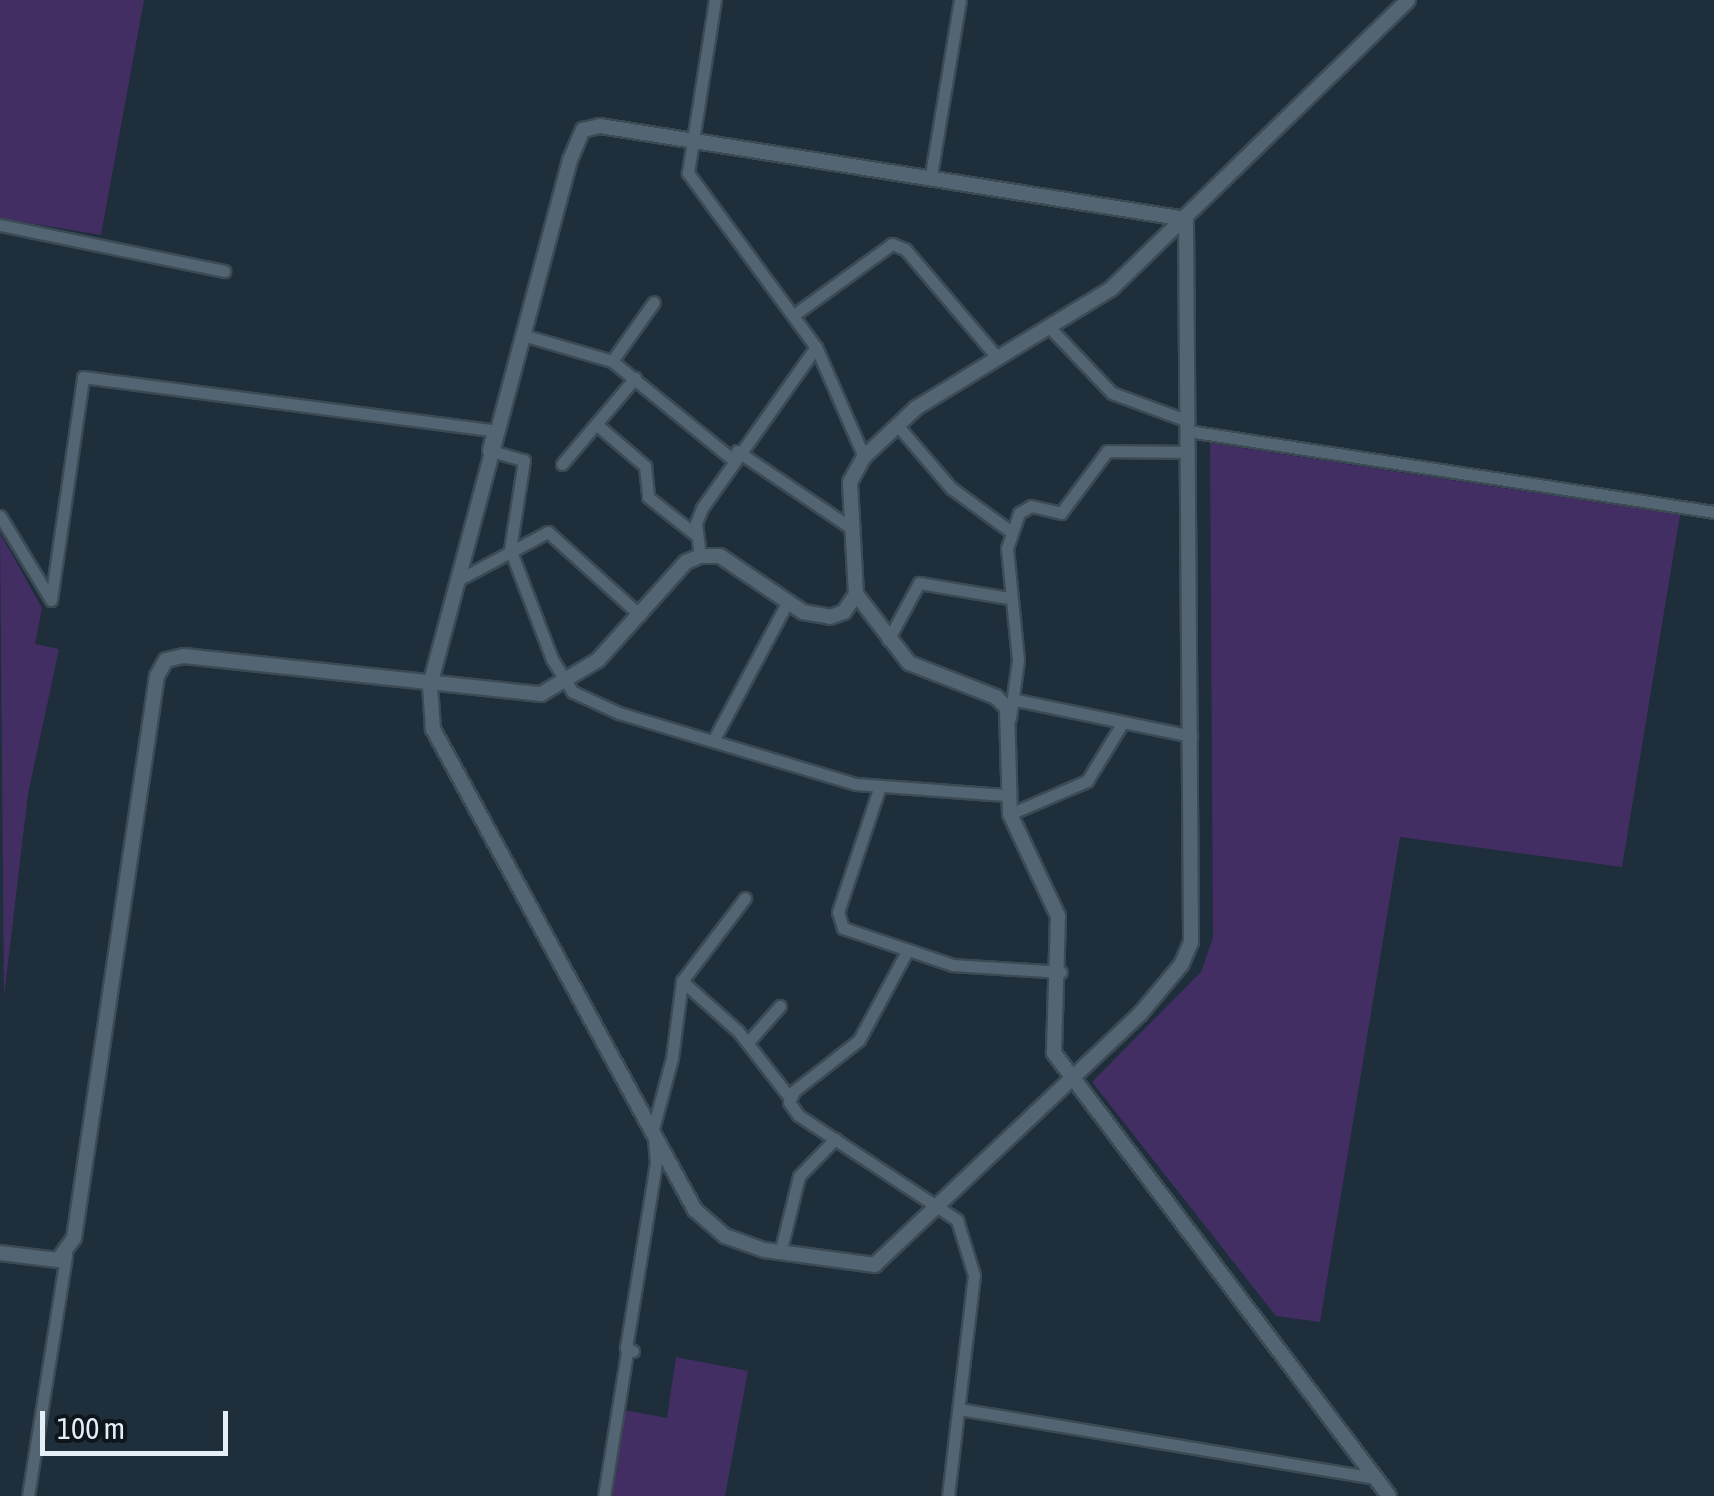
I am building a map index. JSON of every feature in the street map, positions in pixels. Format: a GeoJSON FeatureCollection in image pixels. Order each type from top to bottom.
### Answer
{"type":"FeatureCollection","features":[{"type":"Feature","properties":{"kind":"street"},"geometry":{"type":"LineString","coordinates":[[715,0],[692,141],[690,180],[816,346],[864,457]]}},
{"type":"Feature","properties":{"kind":"street"},"geometry":{"type":"LineString","coordinates":[[931,175],[960,0]]}},
{"type":"Feature","properties":{"kind":"street"},"geometry":{"type":"LineString","coordinates":[[1010,718],[996,697],[925,672],[888,640],[856,594],[850,482],[864,457],[898,426],[997,356],[1091,305],[1186,220],[1408,0]]}},
{"type":"Feature","properties":{"kind":"street"},"geometry":{"type":"LineString","coordinates":[[600,126],[931,175],[1186,220],[1192,930],[1186,954],[1167,984],[1074,1081],[875,1265],[780,1253],[709,1225],[440,746],[430,685],[582,130],[600,126]]}},
{"type":"Feature","properties":{"kind":"street"},"geometry":{"type":"LineString","coordinates":[[0,225],[224,271]]}},
{"type":"Feature","properties":{"kind":"street"},"geometry":{"type":"LineString","coordinates":[[795,314],[885,245],[898,245],[997,356]]}},
{"type":"Feature","properties":{"kind":"street"},"geometry":{"type":"LineString","coordinates":[[612,361],[654,302]]}},
{"type":"Feature","properties":{"kind":"street"},"geometry":{"type":"LineString","coordinates":[[1051,329],[1112,393],[1188,426],[1714,512]]}},
{"type":"Feature","properties":{"kind":"street"},"geometry":{"type":"LineString","coordinates":[[523,335],[612,361],[734,455],[851,528]]}},
{"type":"Feature","properties":{"kind":"street"},"geometry":{"type":"LineString","coordinates":[[700,556],[696,535],[702,508],[734,455],[816,346]]}},
{"type":"Feature","properties":{"kind":"street"},"geometry":{"type":"LineString","coordinates":[[0,516],[51,600],[82,377],[493,430],[492,451]]}},
{"type":"Feature","properties":{"kind":"street"},"geometry":{"type":"LineString","coordinates":[[562,464],[635,378]]}},
{"type":"Feature","properties":{"kind":"street"},"geometry":{"type":"LineString","coordinates":[[596,424],[645,466],[648,497],[696,535]]}},
{"type":"Feature","properties":{"kind":"street"},"geometry":{"type":"LineString","coordinates":[[898,426],[951,488],[1010,531]]}},
{"type":"Feature","properties":{"kind":"street"},"geometry":{"type":"LineString","coordinates":[[492,451],[524,460],[510,550],[565,684],[618,713],[879,789],[1005,795]]}},
{"type":"Feature","properties":{"kind":"street"},"geometry":{"type":"LineString","coordinates":[[1188,452],[1102,454],[1061,513],[1025,508],[1010,531],[1009,598],[1018,660],[1005,795],[1010,814],[1058,916],[1061,972],[1052,1047],[1388,1496]]}},
{"type":"Feature","properties":{"kind":"street"},"geometry":{"type":"LineString","coordinates":[[458,580],[542,532],[556,535],[640,615]]}},
{"type":"Feature","properties":{"kind":"street"},"geometry":{"type":"LineString","coordinates":[[28,1496],[66,1254],[74,1238],[158,676],[166,660],[184,656],[533,694],[565,684],[640,615],[686,562],[700,556],[720,556],[788,601],[830,618],[856,594]]}},
{"type":"Feature","properties":{"kind":"street"},"geometry":{"type":"LineString","coordinates":[[888,640],[919,583],[1009,598]]}},
{"type":"Feature","properties":{"kind":"street"},"geometry":{"type":"LineString","coordinates":[[714,741],[788,601]]}},
{"type":"Feature","properties":{"kind":"street"},"geometry":{"type":"LineString","coordinates":[[1016,700],[1191,736]]}},
{"type":"Feature","properties":{"kind":"street"},"geometry":{"type":"LineString","coordinates":[[1010,814],[1087,781],[1123,722]]}},
{"type":"Feature","properties":{"kind":"street"},"geometry":{"type":"LineString","coordinates":[[879,789],[838,917],[851,933],[906,953],[965,966],[1061,972]]}},
{"type":"Feature","properties":{"kind":"street"},"geometry":{"type":"LineString","coordinates":[[604,1496],[630,1352],[656,1162],[652,1129],[669,1074],[682,981],[745,898]]}},
{"type":"Feature","properties":{"kind":"street"},"geometry":{"type":"LineString","coordinates":[[790,1098],[859,1040],[906,953]]}},
{"type":"Feature","properties":{"kind":"street"},"geometry":{"type":"LineString","coordinates":[[682,981],[748,1042],[790,1098],[798,1116],[940,1204],[957,1220],[974,1275],[948,1496]]}},
{"type":"Feature","properties":{"kind":"street"},"geometry":{"type":"LineString","coordinates":[[748,1042],[780,1006]]}},
{"type":"Feature","properties":{"kind":"street"},"geometry":{"type":"LineString","coordinates":[[780,1253],[794,1187],[835,1139]]}},
{"type":"Feature","properties":{"kind":"street"},"geometry":{"type":"LineString","coordinates":[[0,1252],[40,1259],[66,1254]]}},
{"type":"Feature","properties":{"kind":"street"},"geometry":{"type":"LineString","coordinates":[[958,1409],[1375,1478]]}},
{"type":"Feature","properties":{"kind":"shaded area"},"geometry":{"type":"Polygon","coordinates":[[[0,0],[144,0],[101,235],[0,218],[0,0]]]}},
{"type":"Feature","properties":{"kind":"shaded area"},"geometry":{"type":"Polygon","coordinates":[[[1210,443],[1680,515],[1622,867],[1400,837],[1320,1322],[1276,1316],[1092,1082],[1201,972],[1213,938],[1210,443]]]}},
{"type":"Feature","properties":{"kind":"shaded area"},"geometry":{"type":"Polygon","coordinates":[[[0,533],[42,608],[35,644],[59,649],[28,794],[4,996],[0,533]]]}},
{"type":"Feature","properties":{"kind":"shaded area"},"geometry":{"type":"Polygon","coordinates":[[[676,1357],[748,1371],[725,1496],[610,1496],[624,1410],[667,1418],[676,1357]]]}}]}
